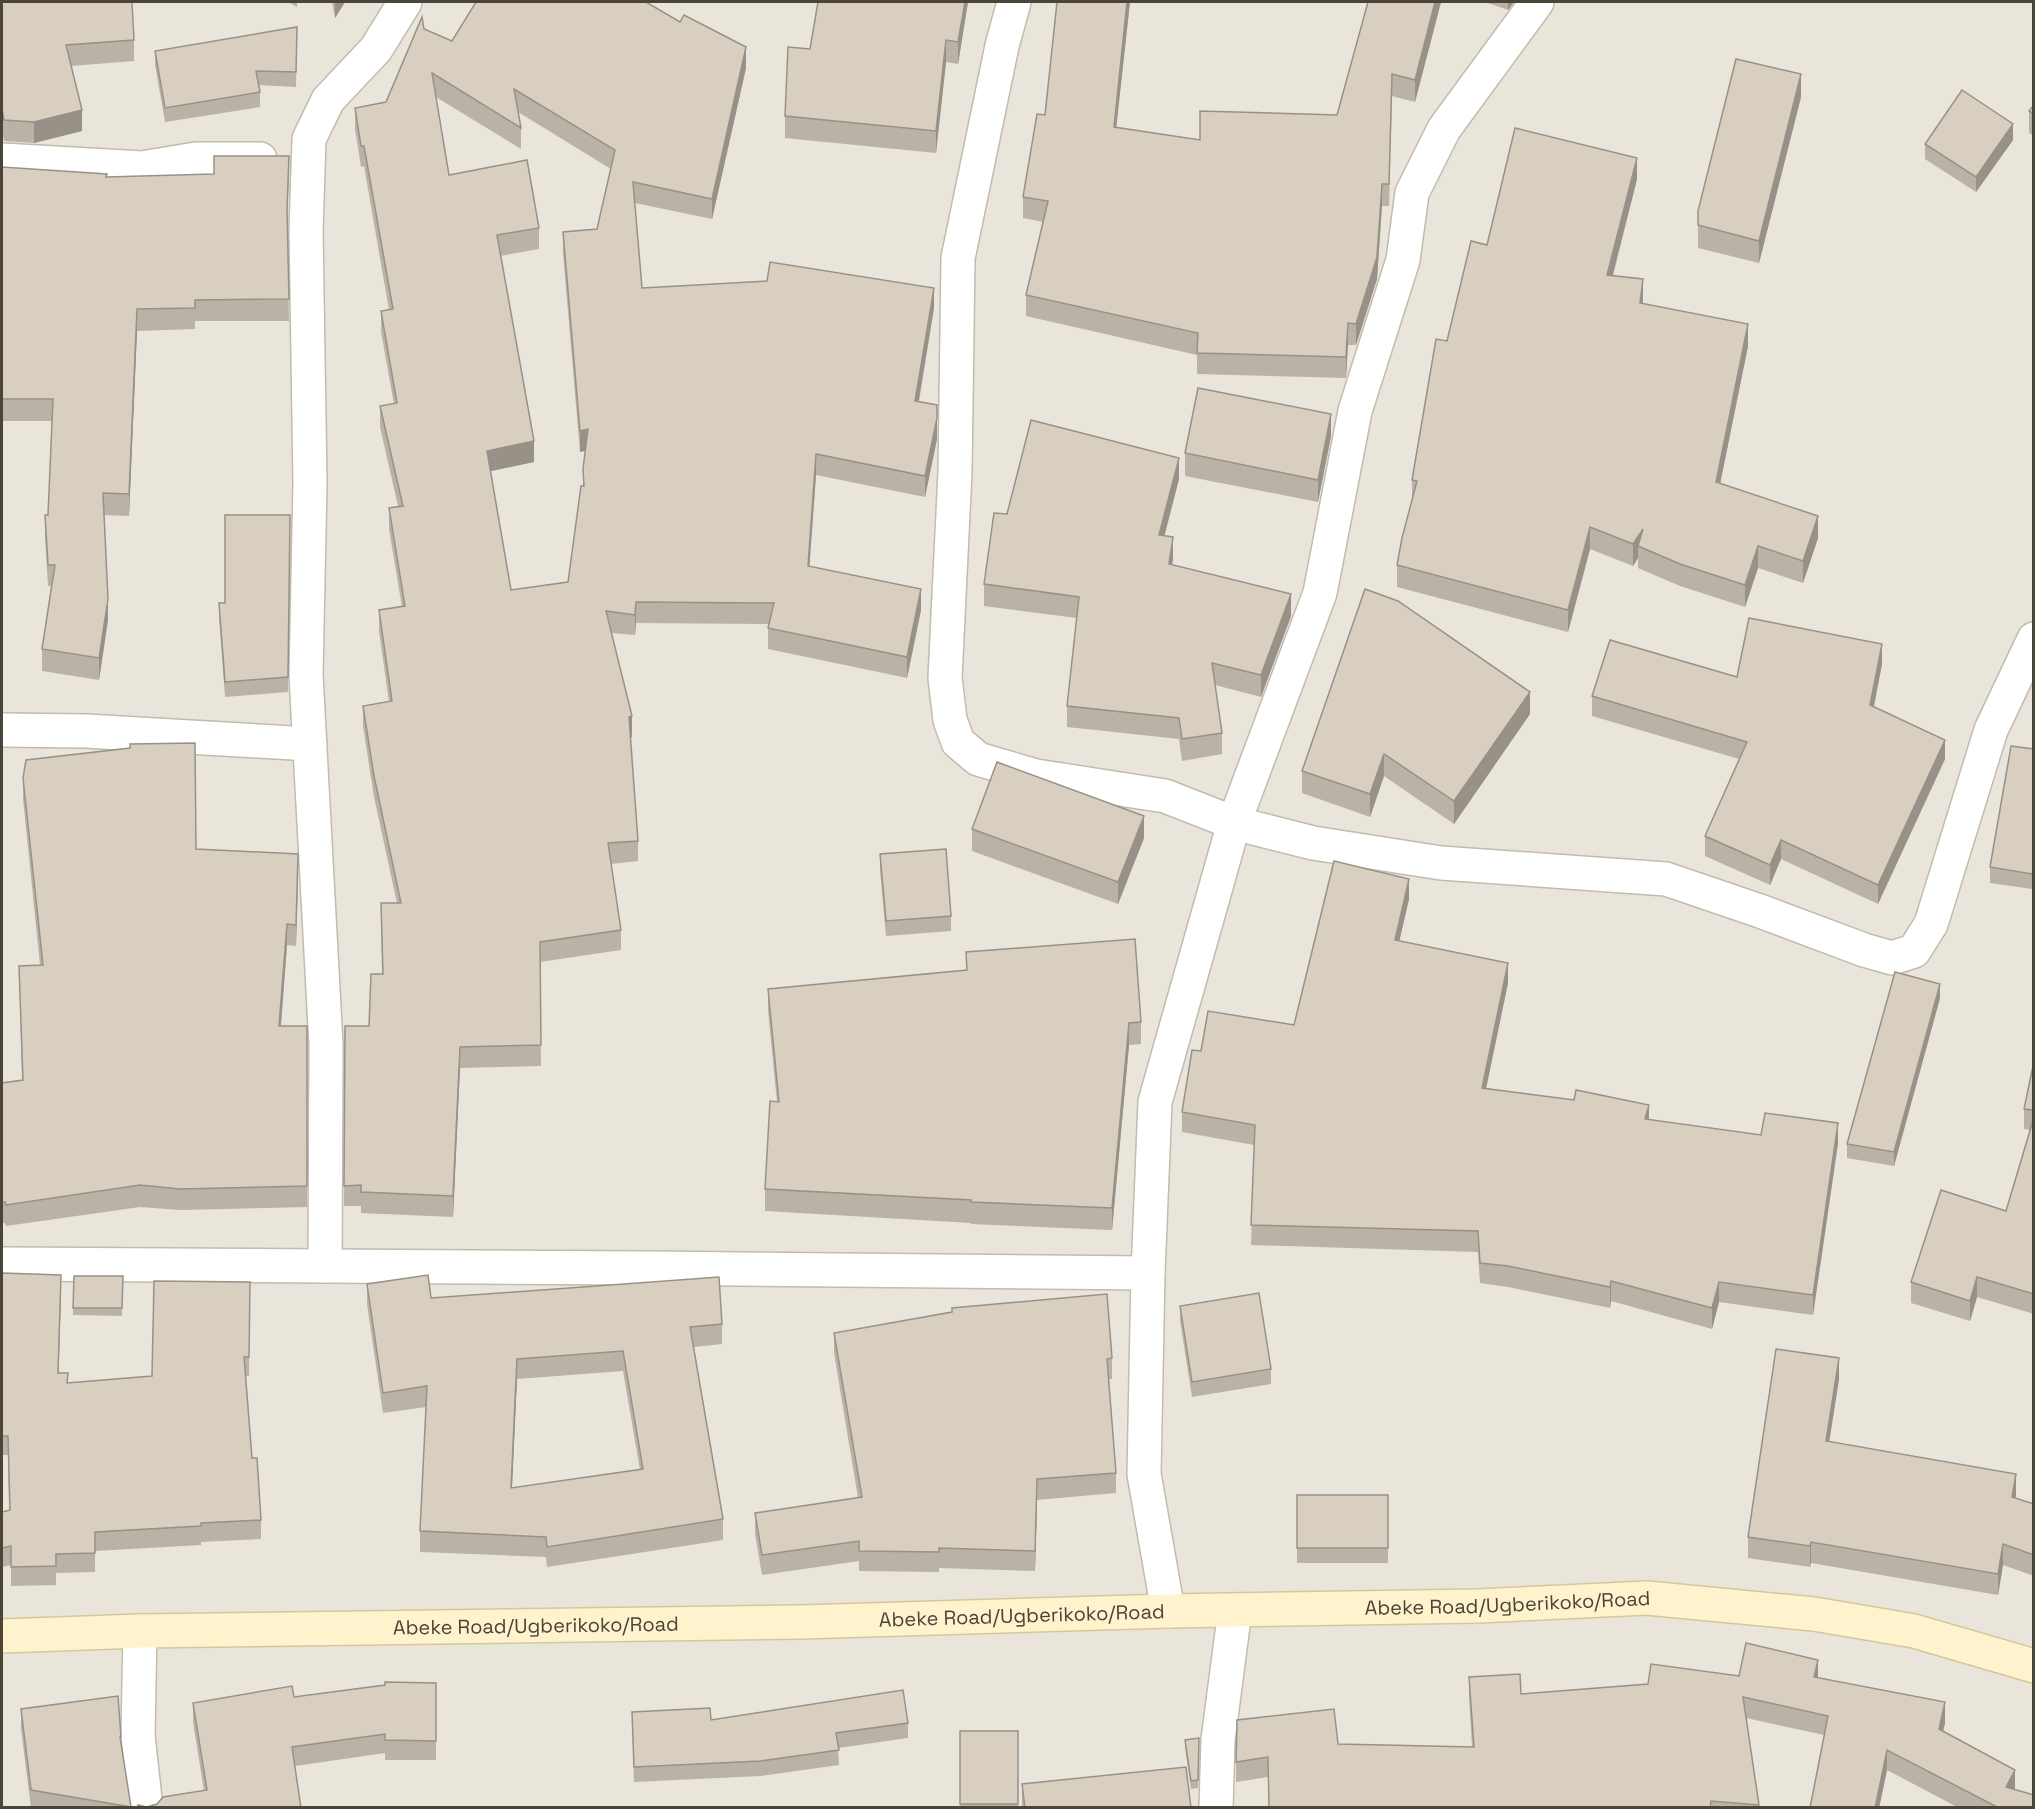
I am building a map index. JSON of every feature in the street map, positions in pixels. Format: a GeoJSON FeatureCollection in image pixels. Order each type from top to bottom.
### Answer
{"type":"FeatureCollection","features":[{"type":"Feature","properties":{"kind":"street"},"geometry":{"type":"LineString","coordinates":[[325,1266],[326,1045],[306,675],[310,483],[306,230],[309,139],[328,100],[376,49],[405,2]]}},
{"type":"Feature","properties":{"kind":"street"},"geometry":{"type":"LineString","coordinates":[[1014,2],[1002,46],[958,258],[955,472],[945,678],[950,720],[958,742],[978,759],[1036,776],[1165,796],[1234,823],[1313,843],[1441,863],[1666,879],[1892,958],[1914,951],[1930,924],[1991,730],[2034,639]]}},
{"type":"Feature","properties":{"kind":"street"},"geometry":{"type":"LineString","coordinates":[[1168,1611],[1144,1474],[1148,1273],[1155,1101],[1234,823],[1320,593],[1355,411],[1403,260],[1412,193],[1444,129],[1537,2]]}},
{"type":"Feature","properties":{"kind":"street"},"geometry":{"type":"LineString","coordinates":[[2,160],[142,168],[196,159],[309,158]]}},
{"type":"Feature","properties":{"kind":"street"},"geometry":{"type":"LineString","coordinates":[[2,730],[86,731],[310,744]]}},
{"type":"Feature","properties":{"kind":"street"},"geometry":{"type":"LineString","coordinates":[[2,1264],[1148,1273]]}},
{"type":"Feature","properties":{"kind":"street","name":"Abeke Road/Ugberikoko/Road"},"geometry":{"type":"LineString","coordinates":[[2,1636],[140,1631],[801,1622],[1168,1611],[1478,1606],[1647,1598],[1814,1614],[1892,1627],[1914,1631],[2034,1666]]}},
{"type":"Feature","properties":{"kind":"street"},"geometry":{"type":"LineString","coordinates":[[1216,1808],[1218,1740],[1235,1610]]}},
{"type":"Feature","properties":{"kind":"street"},"geometry":{"type":"LineString","coordinates":[[140,1631],[138,1736],[146,1808]]}},
{"type":"Feature","properties":{"kind":"shaded area"},"geometry":{"type":"Polygon","coordinates":[[[2,2],[2033,2],[2033,1807],[2,1807],[2,2]]]}},
{"type":"Feature","properties":{"kind":"building"},"geometry":{"type":"Polygon","coordinates":[[[2,2],[132,2],[134,40],[66,45],[82,110],[34,122],[4,120],[2,2]]]}},
{"type":"Feature","properties":{"kind":"building"},"geometry":{"type":"Polygon","coordinates":[[[476,2],[646,2],[680,22],[684,15],[746,47],[712,199],[633,182],[642,288],[767,281],[770,262],[934,288],[915,401],[937,405],[937,418],[925,476],[816,454],[808,566],[921,589],[907,657],[768,628],[774,603],[636,602],[635,615],[606,611],[632,716],[629,717],[638,841],[608,843],[621,930],[540,942],[541,1045],[460,1047],[453,1196],[361,1192],[361,1185],[344,1186],[345,1026],[369,1026],[371,974],[383,974],[381,903],[401,903],[374,776],[363,706],[392,701],[379,610],[405,606],[389,508],[403,506],[380,406],[397,403],[381,311],[393,309],[355,108],[386,102],[422,17],[424,29],[452,41],[476,2]],[[432,73],[449,175],[527,160],[539,228],[497,235],[534,441],[487,451],[511,590],[568,582],[581,486],[584,486],[583,469],[588,429],[580,431],[563,232],[597,229],[615,150],[514,89],[521,128],[432,73]]]}},
{"type":"Feature","properties":{"kind":"building"},"geometry":{"type":"Polygon","coordinates":[[[818,2],[965,2],[958,42],[946,40],[936,131],[785,116],[788,47],[810,49],[818,2]]]}},
{"type":"Feature","properties":{"kind":"building"},"geometry":{"type":"Polygon","coordinates":[[[1057,2],[1127,2],[1114,127],[1200,140],[1200,111],[1337,115],[1368,2],[1435,2],[1415,80],[1392,74],[1389,184],[1382,184],[1377,257],[1356,324],[1348,323],[1346,357],[1197,353],[1198,333],[1026,295],[1048,201],[1023,197],[1037,114],[1045,115],[1057,2]]]}},
{"type":"Feature","properties":{"kind":"building"},"geometry":{"type":"Polygon","coordinates":[[[297,27],[296,72],[256,71],[260,92],[165,108],[155,51],[297,27]]]}},
{"type":"Feature","properties":{"kind":"building"},"geometry":{"type":"Polygon","coordinates":[[[1736,59],[1801,74],[1759,241],[1698,225],[1698,211],[1736,59]]]}},
{"type":"Feature","properties":{"kind":"building"},"geometry":{"type":"Polygon","coordinates":[[[1962,90],[2013,124],[1976,177],[1925,144],[1962,90]]]}},
{"type":"Feature","properties":{"kind":"building"},"geometry":{"type":"Polygon","coordinates":[[[1515,128],[1637,158],[1607,275],[1643,279],[1640,303],[1748,324],[1716,482],[1818,516],[1803,561],[1758,546],[1745,585],[1680,564],[1638,546],[1643,529],[1633,544],[1590,527],[1568,610],[1397,565],[1417,481],[1412,480],[1436,339],[1447,341],[1471,241],[1487,245],[1515,128]]]}},
{"type":"Feature","properties":{"kind":"building"},"geometry":{"type":"Polygon","coordinates":[[[214,156],[289,156],[287,209],[289,299],[195,300],[195,308],[137,309],[129,494],[103,493],[108,599],[99,658],[42,649],[55,565],[48,565],[45,515],[48,515],[53,399],[2,399],[2,167],[107,174],[106,177],[214,174],[214,156]]]}},
{"type":"Feature","properties":{"kind":"building"},"geometry":{"type":"Polygon","coordinates":[[[1198,388],[1331,414],[1318,480],[1185,453],[1198,388]]]}},
{"type":"Feature","properties":{"kind":"building"},"geometry":{"type":"Polygon","coordinates":[[[1031,420],[1179,458],[1159,535],[1173,537],[1169,564],[1291,594],[1261,675],[1212,663],[1222,733],[1182,739],[1179,718],[1067,706],[1079,597],[984,584],[994,513],[1007,514],[1031,420]]]}},
{"type":"Feature","properties":{"kind":"building"},"geometry":{"type":"Polygon","coordinates":[[[225,515],[290,515],[288,677],[225,682],[219,603],[225,603],[225,515]]]}},
{"type":"Feature","properties":{"kind":"building"},"geometry":{"type":"Polygon","coordinates":[[[1365,589],[1398,601],[1530,692],[1454,801],[1384,754],[1370,794],[1302,771],[1365,589]]]}},
{"type":"Feature","properties":{"kind":"building"},"geometry":{"type":"Polygon","coordinates":[[[1749,618],[1882,644],[1870,705],[1945,740],[1878,885],[1781,840],[1770,865],[1705,836],[1747,742],[1592,696],[1610,640],[1737,677],[1749,618]]]}},
{"type":"Feature","properties":{"kind":"building"},"geometry":{"type":"Polygon","coordinates":[[[195,743],[196,849],[298,854],[296,925],[287,924],[279,1026],[307,1026],[307,1186],[180,1189],[140,1185],[6,1205],[2,1202],[2,1083],[23,1080],[19,966],[43,965],[23,778],[26,760],[130,748],[130,744],[195,743]]]}},
{"type":"Feature","properties":{"kind":"building"},"geometry":{"type":"Polygon","coordinates":[[[2011,746],[2034,749],[2034,865],[2032,874],[1990,867],[2011,746]]]}},
{"type":"Feature","properties":{"kind":"building"},"geometry":{"type":"Polygon","coordinates":[[[997,762],[1144,816],[1118,882],[972,829],[997,762]]]}},
{"type":"Feature","properties":{"kind":"building"},"geometry":{"type":"Polygon","coordinates":[[[946,849],[951,916],[886,921],[880,854],[946,849]]]}},
{"type":"Feature","properties":{"kind":"building"},"geometry":{"type":"Polygon","coordinates":[[[1334,861],[1409,879],[1395,940],[1508,963],[1482,1088],[1574,1100],[1576,1090],[1649,1105],[1645,1119],[1761,1135],[1765,1113],[1838,1123],[1813,1295],[1719,1282],[1712,1308],[1611,1281],[1610,1287],[1508,1266],[1480,1263],[1478,1231],[1251,1225],[1255,1125],[1182,1112],[1192,1050],[1201,1051],[1208,1011],[1294,1025],[1334,861]]]}},
{"type":"Feature","properties":{"kind":"building"},"geometry":{"type":"Polygon","coordinates":[[[1135,939],[1141,1022],[1129,1023],[1112,1208],[765,1189],[770,1101],[779,1102],[768,989],[967,970],[966,952],[1135,939]]]}},
{"type":"Feature","properties":{"kind":"building"},"geometry":{"type":"Polygon","coordinates":[[[1895,972],[1940,984],[1894,1152],[1847,1144],[1895,972]]]}},
{"type":"Feature","properties":{"kind":"building"},"geometry":{"type":"Polygon","coordinates":[[[2034,1061],[2034,1110],[2024,1109],[2034,1061]]]}},
{"type":"Feature","properties":{"kind":"building"},"geometry":{"type":"Polygon","coordinates":[[[2034,1117],[2034,1294],[1977,1277],[1970,1301],[1911,1282],[1941,1190],[2006,1211],[2034,1117]]]}},
{"type":"Feature","properties":{"kind":"building"},"geometry":{"type":"Polygon","coordinates":[[[2,1273],[61,1275],[58,1373],[68,1373],[67,1383],[152,1376],[154,1281],[250,1282],[249,1357],[244,1357],[252,1458],[257,1458],[261,1520],[95,1532],[95,1553],[56,1554],[56,1566],[11,1567],[11,1546],[2,1548],[2,1512],[10,1510],[8,1436],[2,1436],[2,1273]]]}},
{"type":"Feature","properties":{"kind":"building"},"geometry":{"type":"Polygon","coordinates":[[[428,1275],[431,1298],[719,1277],[722,1324],[690,1327],[723,1519],[547,1547],[546,1537],[420,1531],[427,1386],[383,1393],[367,1284],[428,1275]],[[623,1351],[517,1359],[511,1488],[643,1469],[623,1351]]]}},
{"type":"Feature","properties":{"kind":"building"},"geometry":{"type":"Polygon","coordinates":[[[74,1276],[123,1276],[122,1308],[73,1308],[74,1276]]]}},
{"type":"Feature","properties":{"kind":"building"},"geometry":{"type":"Polygon","coordinates":[[[1259,1293],[1271,1369],[1192,1382],[1180,1306],[1259,1293]]]}},
{"type":"Feature","properties":{"kind":"building"},"geometry":{"type":"Polygon","coordinates":[[[1107,1294],[1112,1358],[1107,1359],[1116,1473],[1037,1479],[1035,1551],[939,1548],[939,1552],[859,1551],[859,1541],[762,1555],[755,1513],[862,1497],[834,1333],[952,1312],[952,1308],[1107,1294]]]}},
{"type":"Feature","properties":{"kind":"building"},"geometry":{"type":"Polygon","coordinates":[[[1776,1349],[1839,1358],[1826,1441],[2016,1474],[2012,1497],[2034,1504],[2034,1555],[2003,1544],[1998,1574],[1811,1542],[1810,1546],[1748,1537],[1776,1349]]]}},
{"type":"Feature","properties":{"kind":"building"},"geometry":{"type":"Polygon","coordinates":[[[1297,1495],[1388,1495],[1388,1548],[1297,1548],[1297,1495]]]}},
{"type":"Feature","properties":{"kind":"building"},"geometry":{"type":"Polygon","coordinates":[[[1746,1643],[1818,1660],[1814,1677],[1945,1702],[1939,1729],[2015,1770],[2006,1787],[2034,1795],[2034,1808],[1999,1808],[1887,1750],[1875,1808],[1810,1808],[1828,1716],[1743,1697],[1759,1805],[1711,1801],[1710,1808],[1269,1808],[1268,1757],[1236,1762],[1237,1720],[1334,1709],[1338,1744],[1474,1747],[1469,1677],[1520,1674],[1521,1694],[1648,1684],[1651,1664],[1739,1676],[1746,1643]]]}},
{"type":"Feature","properties":{"kind":"building"},"geometry":{"type":"Polygon","coordinates":[[[385,1682],[436,1683],[436,1741],[385,1740],[385,1734],[292,1747],[301,1808],[138,1808],[138,1805],[147,1807],[157,1804],[163,1797],[207,1790],[193,1703],[292,1686],[294,1697],[385,1685],[385,1682]]]}},
{"type":"Feature","properties":{"kind":"building"},"geometry":{"type":"Polygon","coordinates":[[[903,1690],[908,1723],[836,1733],[839,1750],[761,1761],[634,1767],[632,1712],[710,1708],[711,1720],[903,1690]]]}},
{"type":"Feature","properties":{"kind":"building"},"geometry":{"type":"Polygon","coordinates":[[[118,1696],[120,1737],[131,1807],[31,1790],[21,1709],[118,1696]]]}},
{"type":"Feature","properties":{"kind":"building"},"geometry":{"type":"Polygon","coordinates":[[[960,1731],[1018,1731],[1018,1804],[960,1804],[960,1731]]]}},
{"type":"Feature","properties":{"kind":"building"},"geometry":{"type":"Polygon","coordinates":[[[1199,1738],[1198,1780],[1191,1781],[1185,1740],[1199,1738]]]}},
{"type":"Feature","properties":{"kind":"building"},"geometry":{"type":"Polygon","coordinates":[[[1186,1767],[1191,1808],[1025,1808],[1022,1784],[1186,1767]]]}}]}
